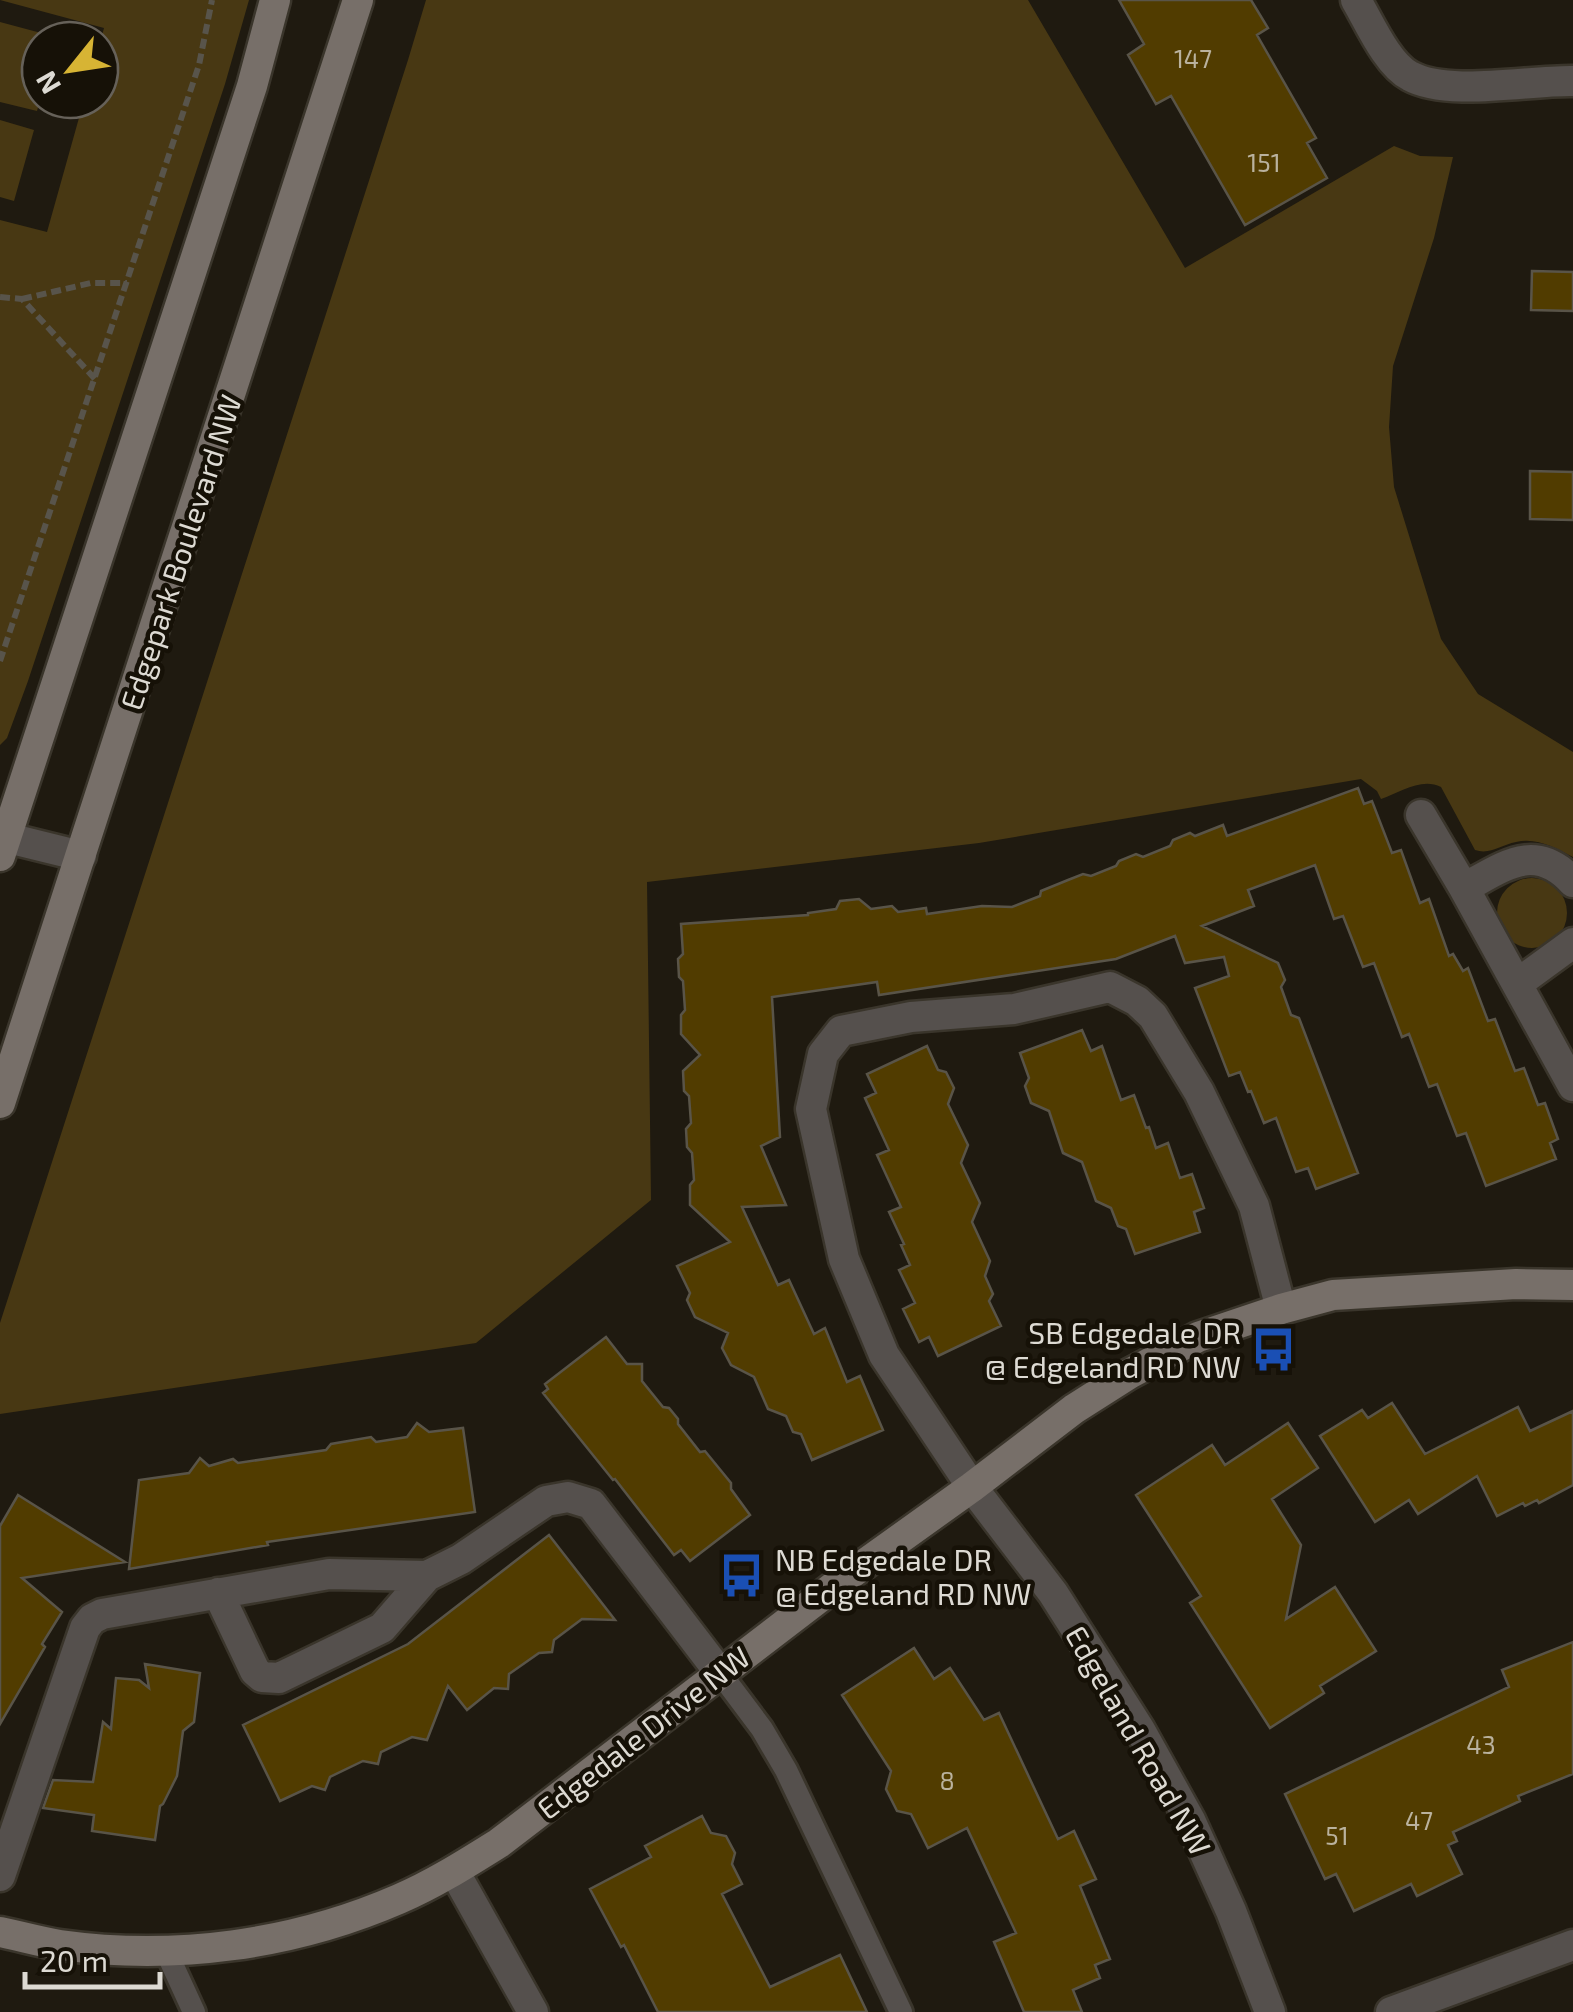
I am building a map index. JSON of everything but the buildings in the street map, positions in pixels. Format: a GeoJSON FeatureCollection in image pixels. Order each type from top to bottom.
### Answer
{"type":"FeatureCollection","features":[{"type":"Feature","properties":{"kind":"street"},"geometry":{"type":"LineString","coordinates":[[82,856],[2,844],[252,86],[275,0]]}},
{"type":"Feature","properties":{"kind":"street","name":"Edgepark Boulevard NW"},"geometry":{"type":"LineString","coordinates":[[0,1103],[358,0]]}},
{"type":"Feature","properties":{"kind":"street"},"geometry":{"type":"LineString","coordinates":[[1356,0],[1377,38],[1408,76],[1436,84],[1470,86],[1573,81]]}},
{"type":"Feature","properties":{"kind":"street"},"geometry":{"type":"LineString","coordinates":[[1421,815],[1573,1086]]}},
{"type":"Feature","properties":{"kind":"street"},"geometry":{"type":"LineString","coordinates":[[1464,888],[1512,864],[1536,858],[1562,870],[1573,882]]}},
{"type":"Feature","properties":{"kind":"street"},"geometry":{"type":"LineString","coordinates":[[1518,984],[1573,943]]}},
{"type":"Feature","properties":{"kind":"street","name":"Edgeland Road NW"},"geometry":{"type":"LineString","coordinates":[[1270,2012],[1232,1910],[1190,1820],[1140,1730],[1053,1593],[972,1487],[884,1356],[844,1259],[810,1110],[823,1054],[841,1031],[911,1017],[1014,1009],[1110,987],[1124,992],[1153,1016],[1199,1092],[1254,1206],[1281,1309]]}},
{"type":"Feature","properties":{"kind":"street","name":"Edgedale Drive NW"},"geometry":{"type":"LineString","coordinates":[[0,1932],[60,1945],[166,1952],[220,1948],[332,1924],[400,1899],[499,1842],[1074,1409],[1198,1337],[1333,1296],[1516,1284],[1573,1285]]}},
{"type":"Feature","properties":{"kind":"street"},"geometry":{"type":"LineString","coordinates":[[218,1592],[255,1671],[279,1678],[382,1628],[427,1576],[461,1559],[546,1501],[579,1499],[591,1504],[720,1673]]}},
{"type":"Feature","properties":{"kind":"street"},"geometry":{"type":"LineString","coordinates":[[0,1876],[88,1622],[102,1614],[328,1574],[427,1576]]}},
{"type":"Feature","properties":{"kind":"street"},"geometry":{"type":"LineString","coordinates":[[454,1871],[534,2012]]}},
{"type":"Feature","properties":{"kind":"street"},"geometry":{"type":"LineString","coordinates":[[1391,2012],[1573,1945]]}},
{"type":"Feature","properties":{"kind":"lane"},"geometry":{"type":"LineString","coordinates":[[720,1673],[762,1729],[786,1770],[901,2012]]}},
{"type":"Feature","properties":{"kind":"lane"},"geometry":{"type":"LineString","coordinates":[[166,1952],[194,2012]]}},
{"type":"Feature","properties":{"kind":"path"},"geometry":{"type":"LineString","coordinates":[[0,661],[199,65],[212,0]]}},
{"type":"Feature","properties":{"kind":"path"},"geometry":{"type":"LineString","coordinates":[[0,298],[22,299],[91,283],[127,282]]}},
{"type":"Feature","properties":{"kind":"path"},"geometry":{"type":"LineString","coordinates":[[22,299],[95,379]]}},
{"type":"Feature","properties":{"kind":"shaded area"},"geometry":{"type":"Polygon","coordinates":[[[0,0],[249,0],[225,84],[28,681],[7,738],[0,745],[0,220],[47,232],[78,120],[120,120],[120,20],[74,20],[0,0]]]}},
{"type":"Feature","properties":{"kind":"shaded area"},"geometry":{"type":"Polygon","coordinates":[[[426,0],[1028,0],[1185,268],[1394,146],[1420,156],[1453,157],[1434,238],[1393,366],[1389,427],[1394,487],[1441,639],[1478,694],[1573,752],[1573,857],[1531,841],[1475,850],[1441,787],[1419,785],[1381,799],[1361,779],[979,843],[647,882],[651,1200],[476,1343],[0,1414],[0,1323],[426,0]]]}},
{"type":"Feature","properties":{"kind":"shaded area"},"geometry":{"type":"Polygon","coordinates":[[[0,22],[20,27],[20,107],[0,102],[0,22]]]}},
{"type":"Feature","properties":{"kind":"shaded area"},"geometry":{"type":"Polygon","coordinates":[[[0,120],[34,130],[14,201],[0,197],[0,120]]]}},
{"type":"Feature","properties":{"kind":"shaded area"},"geometry":{"type":"Polygon","coordinates":[[[1532,878],[1557,888],[1567,913],[1557,938],[1532,948],[1507,938],[1497,913],[1507,888],[1532,878]]]}},
{"type":"Feature","properties":{"kind":"place","name":"SB Edgedale DR @ Edgeland RD NW"},"geometry":{"type":"Point","coordinates":[1274,1349]}},
{"type":"Feature","properties":{"kind":"place","name":"NB Edgedale DR @ Edgeland RD NW"},"geometry":{"type":"Point","coordinates":[742,1576]}}]}
